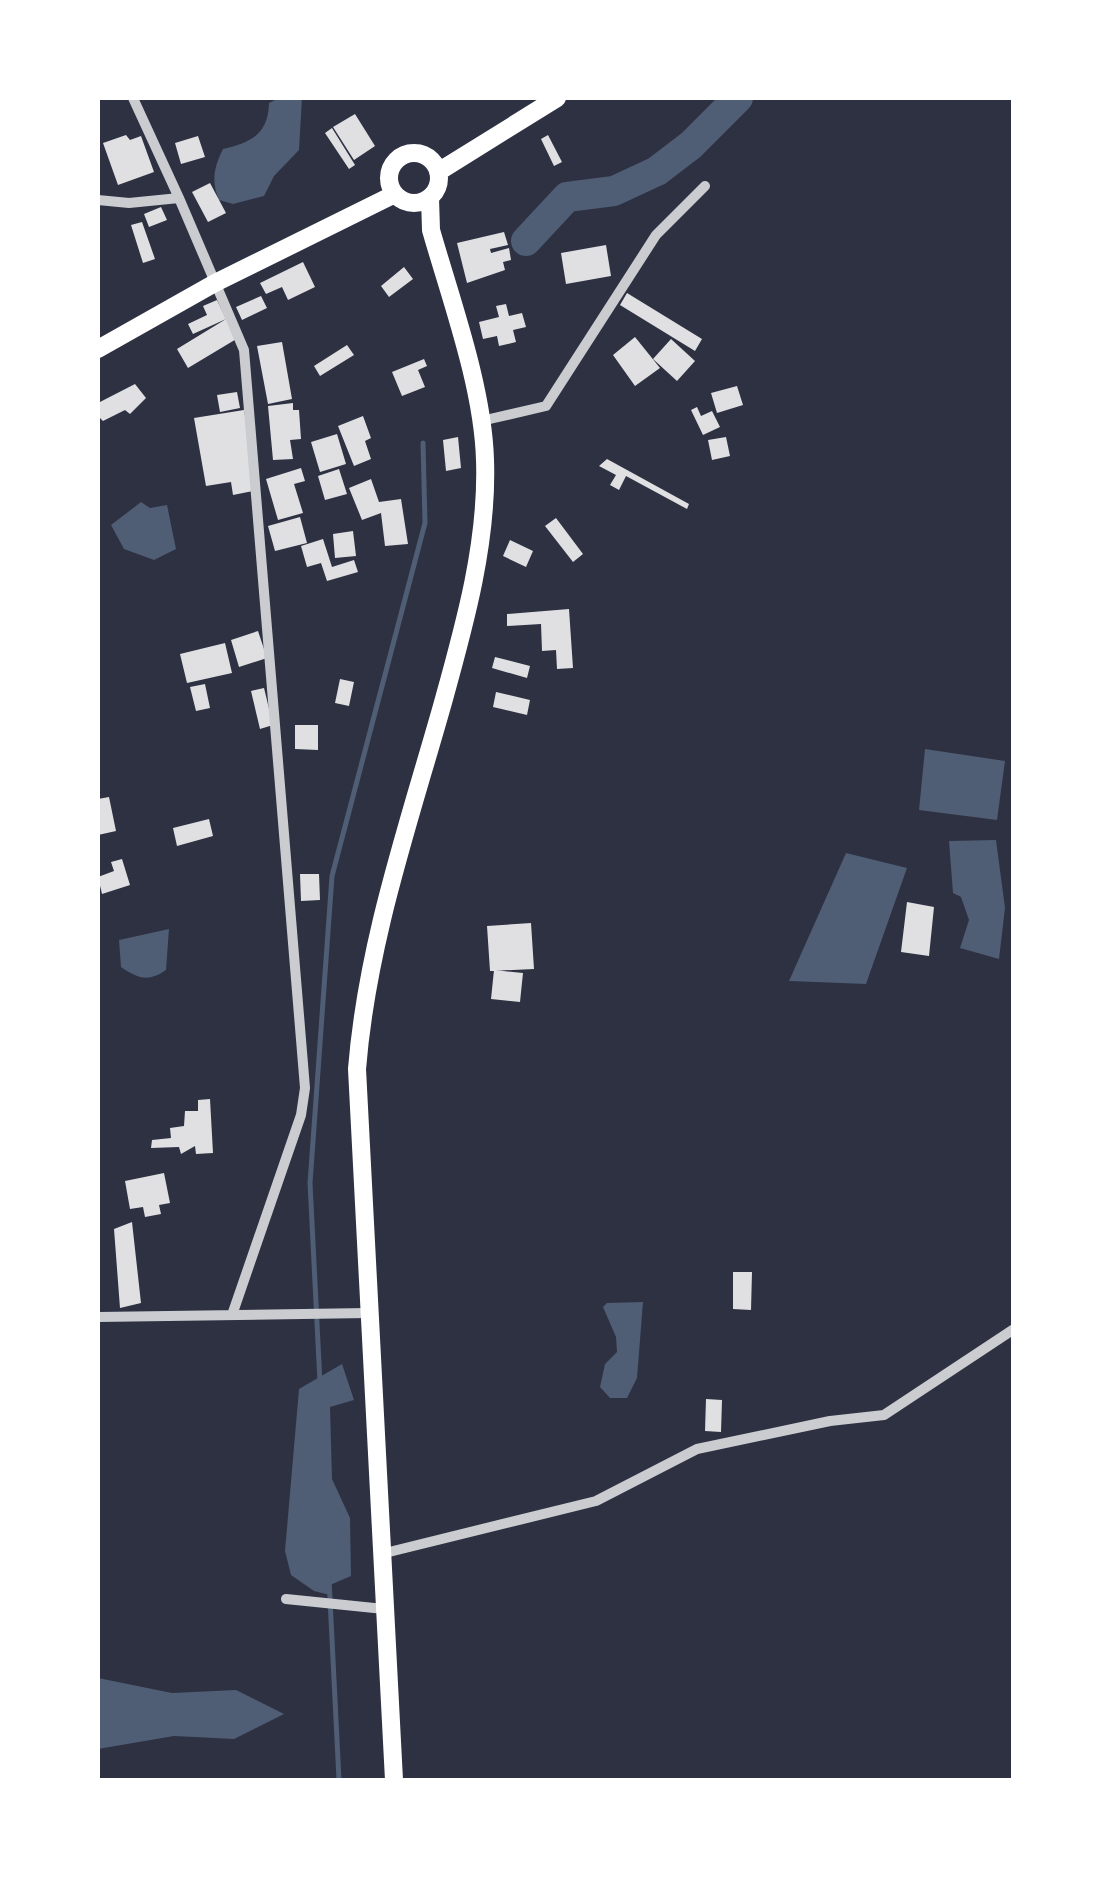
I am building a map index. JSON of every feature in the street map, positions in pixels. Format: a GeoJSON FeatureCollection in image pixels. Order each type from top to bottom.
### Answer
{"type":"FeatureCollection","features":[{"type":"Feature","properties":{"kind":"highway"},"geometry":{"type":"LineString","coordinates":[[436,167],[539,98]]}},
{"type":"Feature","properties":{"kind":"highway"},"geometry":{"type":"LineString","coordinates":[[436,167],[557,98]]}},
{"type":"Feature","properties":{"kind":"highway"},"geometry":{"type":"LineString","coordinates":[[98,349],[216,283],[406,195],[439,182],[436,167],[424,155],[405,155],[395,162],[406,195],[431,230],[455,317],[480,421],[484,517],[459,644],[369,964],[357,1069],[394,1780]]}},
{"type":"Feature","properties":{"kind":"street"},"geometry":{"type":"LineString","coordinates":[[133,98],[244,350],[306,1088],[302,1116],[232,1315]]}},
{"type":"Feature","properties":{"kind":"street"},"geometry":{"type":"LineString","coordinates":[[480,421],[546,406],[600,329],[656,235],[705,186]]}},
{"type":"Feature","properties":{"kind":"street"},"geometry":{"type":"LineString","coordinates":[[98,200],[129,203],[179,198]]}},
{"type":"Feature","properties":{"kind":"street"},"geometry":{"type":"LineString","coordinates":[[98,1316],[368,1313]]}},
{"type":"Feature","properties":{"kind":"street"},"geometry":{"type":"LineString","coordinates":[[381,1554],[596,1501],[697,1450],[830,1421],[884,1415],[1014,1329]]}},
{"type":"Feature","properties":{"kind":"street"},"geometry":{"type":"LineString","coordinates":[[286,1599],[384,1609]]}},
{"type":"Feature","properties":{"kind":"water"},"geometry":{"type":"Polygon","coordinates":[[[279,98],[302,98],[299,150],[274,176],[264,196],[233,204],[219,200],[215,174],[223,149],[256,135],[265,122],[269,103],[279,98]]]}},
{"type":"Feature","properties":{"kind":"water"},"geometry":{"type":"Polygon","coordinates":[[[141,502],[150,508],[167,505],[176,549],[154,560],[124,549],[111,525],[141,502]]]}},
{"type":"Feature","properties":{"kind":"water"},"geometry":{"type":"Polygon","coordinates":[[[925,749],[1005,761],[997,820],[919,810],[925,749]]]}},
{"type":"Feature","properties":{"kind":"water"},"geometry":{"type":"Polygon","coordinates":[[[996,840],[1005,908],[999,959],[960,948],[969,920],[961,897],[953,893],[949,841],[996,840]]]}},
{"type":"Feature","properties":{"kind":"water"},"geometry":{"type":"Polygon","coordinates":[[[846,853],[907,868],[866,984],[789,981],[846,853]]]}},
{"type":"Feature","properties":{"kind":"water"},"geometry":{"type":"Polygon","coordinates":[[[169,929],[166,970],[144,978],[121,967],[119,940],[169,929]]]}},
{"type":"Feature","properties":{"kind":"water"},"geometry":{"type":"Polygon","coordinates":[[[643,1302],[637,1378],[627,1398],[610,1398],[600,1387],[605,1364],[617,1352],[616,1337],[603,1307],[607,1303],[643,1302]]]}},
{"type":"Feature","properties":{"kind":"water"},"geometry":{"type":"Polygon","coordinates":[[[342,1364],[354,1400],[330,1407],[332,1479],[350,1518],[351,1576],[330,1585],[330,1595],[314,1591],[291,1575],[285,1551],[299,1389],[342,1364]]]}},
{"type":"Feature","properties":{"kind":"water"},"geometry":{"type":"Polygon","coordinates":[[[98,1678],[172,1693],[236,1690],[284,1714],[234,1739],[174,1736],[98,1749],[98,1678]]]}},
{"type":"Feature","properties":{"kind":"building"},"geometry":{"type":"Polygon","coordinates":[[[355,114],[375,146],[354,160],[333,127],[355,114]]]}},
{"type":"Feature","properties":{"kind":"building"},"geometry":{"type":"Polygon","coordinates":[[[332,128],[355,165],[349,169],[325,133],[332,128]]]}},
{"type":"Feature","properties":{"kind":"building"},"geometry":{"type":"Polygon","coordinates":[[[126,135],[130,140],[141,136],[154,172],[118,185],[103,143],[126,135]]]}},
{"type":"Feature","properties":{"kind":"building"},"geometry":{"type":"Polygon","coordinates":[[[548,135],[562,162],[554,166],[541,139],[548,135]]]}},
{"type":"Feature","properties":{"kind":"building"},"geometry":{"type":"Polygon","coordinates":[[[198,136],[205,157],[181,164],[175,143],[198,136]]]}},
{"type":"Feature","properties":{"kind":"building"},"geometry":{"type":"Polygon","coordinates":[[[210,183],[226,213],[208,222],[192,192],[210,183]]]}},
{"type":"Feature","properties":{"kind":"building"},"geometry":{"type":"Polygon","coordinates":[[[161,207],[167,220],[149,227],[144,214],[161,207]]]}},
{"type":"Feature","properties":{"kind":"building"},"geometry":{"type":"Polygon","coordinates":[[[142,222],[155,259],[143,263],[131,225],[142,222]]]}},
{"type":"Feature","properties":{"kind":"building"},"geometry":{"type":"Polygon","coordinates":[[[504,232],[508,245],[490,249],[491,253],[509,248],[511,260],[503,262],[505,270],[467,283],[457,243],[504,232]]]}},
{"type":"Feature","properties":{"kind":"building"},"geometry":{"type":"Polygon","coordinates":[[[606,245],[611,276],[566,284],[561,253],[606,245]]]}},
{"type":"Feature","properties":{"kind":"building"},"geometry":{"type":"Polygon","coordinates":[[[303,262],[315,287],[288,300],[282,287],[266,294],[260,283],[303,262]]]}},
{"type":"Feature","properties":{"kind":"building"},"geometry":{"type":"Polygon","coordinates":[[[404,267],[413,279],[389,297],[381,286],[404,267]]]}},
{"type":"Feature","properties":{"kind":"building"},"geometry":{"type":"Polygon","coordinates":[[[627,293],[702,339],[695,351],[620,305],[627,293]]]}},
{"type":"Feature","properties":{"kind":"building"},"geometry":{"type":"Polygon","coordinates":[[[261,296],[267,308],[242,320],[236,307],[261,296]]]}},
{"type":"Feature","properties":{"kind":"building"},"geometry":{"type":"Polygon","coordinates":[[[217,300],[226,319],[193,334],[188,324],[207,315],[203,306],[217,300]]]}},
{"type":"Feature","properties":{"kind":"building"},"geometry":{"type":"Polygon","coordinates":[[[506,304],[509,316],[522,313],[526,327],[513,330],[516,342],[499,346],[497,336],[483,339],[479,322],[499,317],[496,306],[506,304]]]}},
{"type":"Feature","properties":{"kind":"building"},"geometry":{"type":"Polygon","coordinates":[[[226,319],[238,338],[188,368],[177,349],[226,319]]]}},
{"type":"Feature","properties":{"kind":"building"},"geometry":{"type":"Polygon","coordinates":[[[635,337],[660,368],[635,386],[613,355],[635,337]]]}},
{"type":"Feature","properties":{"kind":"building"},"geometry":{"type":"Polygon","coordinates":[[[671,339],[695,361],[677,381],[653,359],[671,339]]]}},
{"type":"Feature","properties":{"kind":"building"},"geometry":{"type":"Polygon","coordinates":[[[282,342],[292,399],[268,404],[257,346],[282,342]]]}},
{"type":"Feature","properties":{"kind":"building"},"geometry":{"type":"Polygon","coordinates":[[[347,345],[354,355],[320,376],[314,366],[347,345]]]}},
{"type":"Feature","properties":{"kind":"building"},"geometry":{"type":"Polygon","coordinates":[[[424,359],[427,366],[418,370],[425,387],[402,396],[392,372],[424,359]]]}},
{"type":"Feature","properties":{"kind":"building"},"geometry":{"type":"Polygon","coordinates":[[[135,384],[146,398],[130,414],[125,410],[103,421],[98,416],[98,403],[135,384]]]}},
{"type":"Feature","properties":{"kind":"building"},"geometry":{"type":"Polygon","coordinates":[[[737,386],[743,405],[717,413],[711,393],[737,386]]]}},
{"type":"Feature","properties":{"kind":"building"},"geometry":{"type":"Polygon","coordinates":[[[237,392],[240,408],[220,412],[217,395],[237,392]]]}},
{"type":"Feature","properties":{"kind":"building"},"geometry":{"type":"Polygon","coordinates":[[[293,403],[293,410],[299,410],[301,439],[290,440],[293,459],[273,460],[268,406],[293,403]]]}},
{"type":"Feature","properties":{"kind":"building"},"geometry":{"type":"Polygon","coordinates":[[[697,407],[701,416],[712,411],[720,427],[703,435],[691,410],[697,407]]]}},
{"type":"Feature","properties":{"kind":"building"},"geometry":{"type":"Polygon","coordinates":[[[244,410],[255,478],[253,491],[233,495],[231,482],[206,486],[194,418],[244,410]]]}},
{"type":"Feature","properties":{"kind":"building"},"geometry":{"type":"Polygon","coordinates":[[[363,416],[371,438],[365,441],[371,459],[354,466],[338,426],[363,416]]]}},
{"type":"Feature","properties":{"kind":"building"},"geometry":{"type":"Polygon","coordinates":[[[337,434],[346,464],[320,472],[311,442],[337,434]]]}},
{"type":"Feature","properties":{"kind":"building"},"geometry":{"type":"Polygon","coordinates":[[[458,437],[461,468],[446,471],[443,440],[458,437]]]}},
{"type":"Feature","properties":{"kind":"building"},"geometry":{"type":"Polygon","coordinates":[[[726,437],[730,456],[712,460],[708,440],[726,437]]]}},
{"type":"Feature","properties":{"kind":"building"},"geometry":{"type":"Polygon","coordinates":[[[607,459],[689,504],[687,509],[626,476],[619,490],[610,485],[616,475],[599,466],[607,459]]]}},
{"type":"Feature","properties":{"kind":"building"},"geometry":{"type":"Polygon","coordinates":[[[301,468],[305,481],[294,484],[303,513],[278,520],[266,479],[301,468]]]}},
{"type":"Feature","properties":{"kind":"building"},"geometry":{"type":"Polygon","coordinates":[[[339,469],[347,494],[325,500],[318,476],[339,469]]]}},
{"type":"Feature","properties":{"kind":"building"},"geometry":{"type":"Polygon","coordinates":[[[371,479],[379,502],[401,499],[408,544],[385,546],[381,513],[362,520],[349,488],[371,479]]]}},
{"type":"Feature","properties":{"kind":"building"},"geometry":{"type":"Polygon","coordinates":[[[300,517],[307,543],[275,551],[268,526],[300,517]]]}},
{"type":"Feature","properties":{"kind":"building"},"geometry":{"type":"Polygon","coordinates":[[[556,518],[583,554],[573,562],[545,526],[556,518]]]}},
{"type":"Feature","properties":{"kind":"building"},"geometry":{"type":"Polygon","coordinates":[[[353,531],[356,556],[335,558],[333,534],[353,531]]]}},
{"type":"Feature","properties":{"kind":"building"},"geometry":{"type":"Polygon","coordinates":[[[323,539],[332,567],[354,560],[358,572],[327,581],[321,563],[307,567],[301,546],[323,539]]]}},
{"type":"Feature","properties":{"kind":"building"},"geometry":{"type":"Polygon","coordinates":[[[510,540],[533,551],[526,567],[503,556],[510,540]]]}},
{"type":"Feature","properties":{"kind":"building"},"geometry":{"type":"Polygon","coordinates":[[[569,609],[573,668],[557,669],[556,650],[542,651],[541,624],[507,626],[507,614],[569,609]]]}},
{"type":"Feature","properties":{"kind":"building"},"geometry":{"type":"Polygon","coordinates":[[[258,631],[267,658],[239,667],[231,640],[258,631]]]}},
{"type":"Feature","properties":{"kind":"building"},"geometry":{"type":"Polygon","coordinates":[[[225,643],[232,673],[187,683],[180,654],[225,643]]]}},
{"type":"Feature","properties":{"kind":"building"},"geometry":{"type":"Polygon","coordinates":[[[495,657],[530,666],[527,678],[492,668],[495,657]]]}},
{"type":"Feature","properties":{"kind":"building"},"geometry":{"type":"Polygon","coordinates":[[[340,679],[354,682],[349,706],[335,703],[340,679]]]}},
{"type":"Feature","properties":{"kind":"building"},"geometry":{"type":"Polygon","coordinates":[[[205,684],[210,708],[196,711],[190,687],[205,684]]]}},
{"type":"Feature","properties":{"kind":"building"},"geometry":{"type":"Polygon","coordinates":[[[264,688],[273,725],[260,729],[251,691],[264,688]]]}},
{"type":"Feature","properties":{"kind":"building"},"geometry":{"type":"Polygon","coordinates":[[[496,692],[530,700],[527,715],[493,707],[496,692]]]}},
{"type":"Feature","properties":{"kind":"building"},"geometry":{"type":"Polygon","coordinates":[[[295,725],[318,725],[318,750],[295,749],[295,725]]]}},
{"type":"Feature","properties":{"kind":"building"},"geometry":{"type":"Polygon","coordinates":[[[109,797],[116,831],[98,835],[98,799],[109,797]]]}},
{"type":"Feature","properties":{"kind":"building"},"geometry":{"type":"Polygon","coordinates":[[[209,819],[213,836],[177,846],[173,828],[209,819]]]}},
{"type":"Feature","properties":{"kind":"building"},"geometry":{"type":"Polygon","coordinates":[[[122,859],[130,885],[102,894],[98,877],[114,871],[111,862],[122,859]]]}},
{"type":"Feature","properties":{"kind":"building"},"geometry":{"type":"Polygon","coordinates":[[[300,874],[319,874],[320,900],[301,901],[300,874]]]}},
{"type":"Feature","properties":{"kind":"building"},"geometry":{"type":"Polygon","coordinates":[[[907,902],[934,907],[929,956],[901,952],[907,902]]]}},
{"type":"Feature","properties":{"kind":"building"},"geometry":{"type":"Polygon","coordinates":[[[531,923],[534,969],[490,971],[487,926],[531,923]]]}},
{"type":"Feature","properties":{"kind":"building"},"geometry":{"type":"Polygon","coordinates":[[[494,970],[523,973],[520,1002],[491,999],[494,970]]]}},
{"type":"Feature","properties":{"kind":"building"},"geometry":{"type":"Polygon","coordinates":[[[210,1099],[213,1153],[196,1154],[195,1146],[181,1154],[179,1147],[151,1148],[152,1140],[171,1138],[170,1128],[184,1126],[185,1111],[198,1111],[198,1100],[210,1099]]]}},
{"type":"Feature","properties":{"kind":"building"},"geometry":{"type":"Polygon","coordinates":[[[164,1173],[170,1203],[159,1205],[161,1214],[145,1217],[143,1207],[130,1209],[125,1181],[164,1173]]]}},
{"type":"Feature","properties":{"kind":"building"},"geometry":{"type":"Polygon","coordinates":[[[132,1222],[141,1303],[120,1308],[114,1229],[132,1222]]]}},
{"type":"Feature","properties":{"kind":"building"},"geometry":{"type":"Polygon","coordinates":[[[733,1272],[752,1272],[751,1310],[733,1309],[733,1272]]]}},
{"type":"Feature","properties":{"kind":"building"},"geometry":{"type":"Polygon","coordinates":[[[706,1399],[722,1400],[721,1432],[705,1431],[706,1399]]]}},
{"type":"Feature","properties":{"kind":"waterway"},"geometry":{"type":"LineString","coordinates":[[526,241],[567,197],[614,191],[657,171],[691,145],[738,98]]}},
{"type":"Feature","properties":{"kind":"waterway"},"geometry":{"type":"LineString","coordinates":[[320,1383],[310,1183],[332,876],[425,523],[423,443]]}},
{"type":"Feature","properties":{"kind":"waterway"},"geometry":{"type":"LineString","coordinates":[[329,1579],[339,1780]]}}]}
